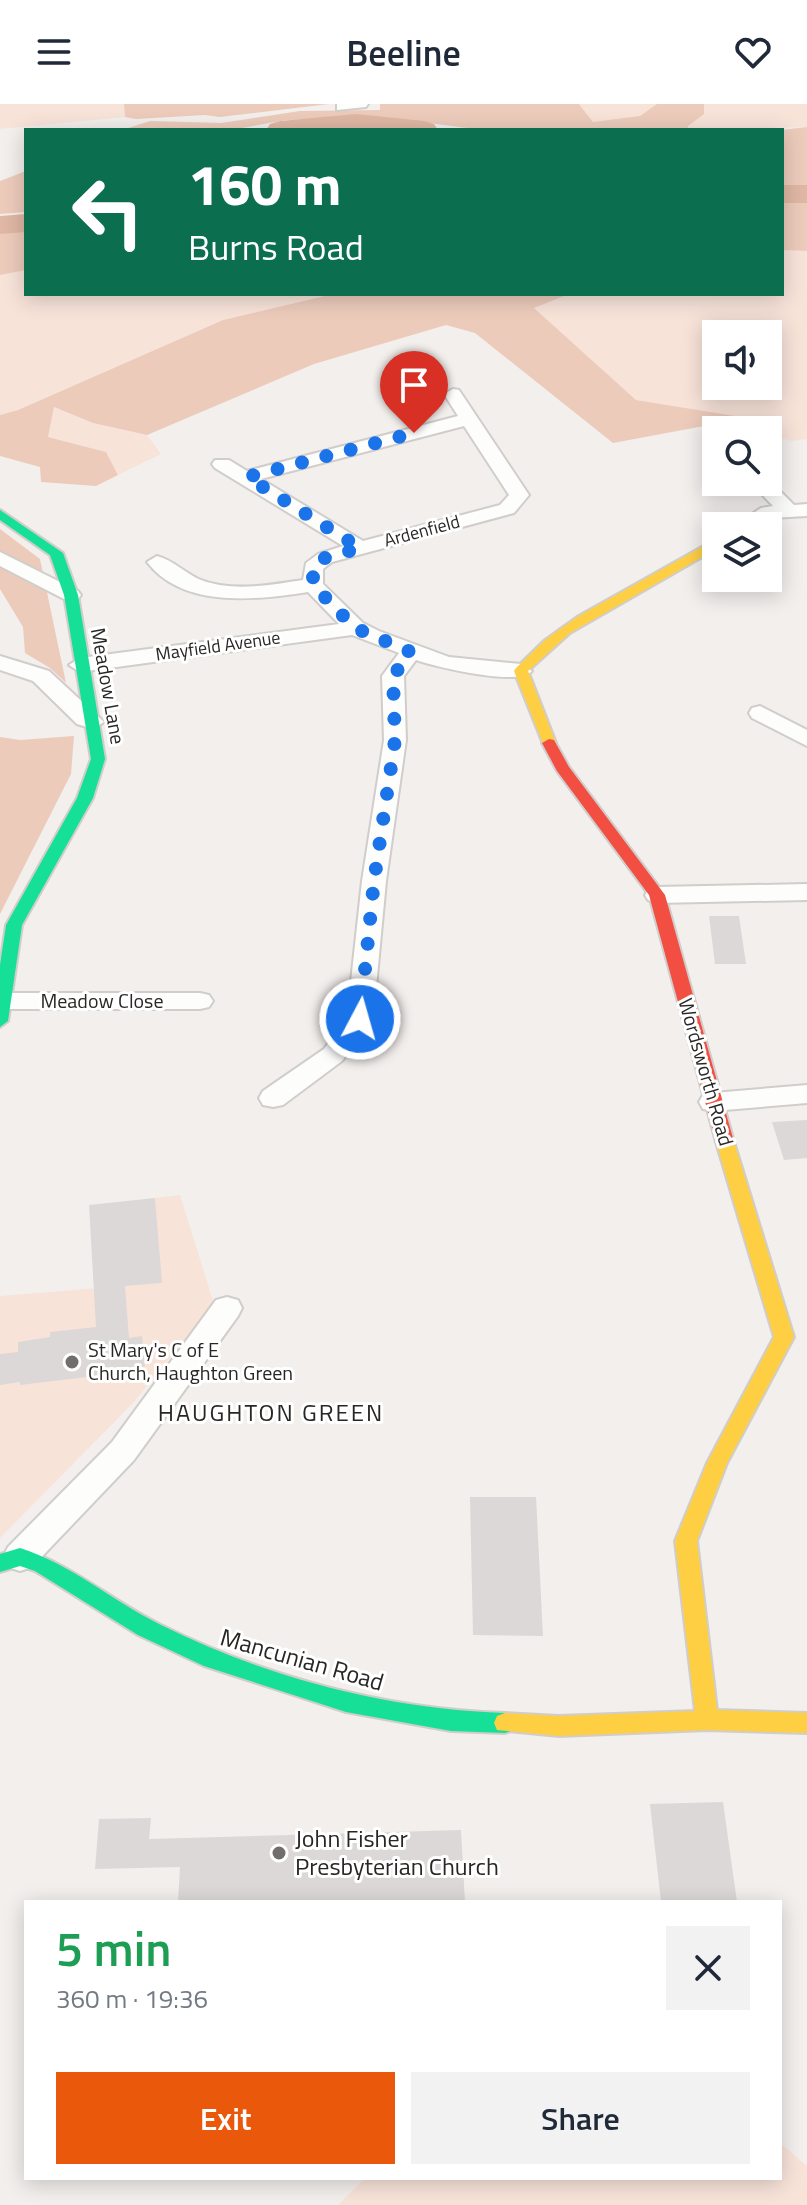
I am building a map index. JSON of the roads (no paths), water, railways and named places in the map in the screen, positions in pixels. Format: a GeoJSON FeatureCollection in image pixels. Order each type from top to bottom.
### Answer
{"type":"FeatureCollection","features":[{"type":"Feature","properties":{"kind":"street"},"geometry":{"type":"LineString","coordinates":[[342,107],[361,104]]}},
{"type":"Feature","properties":{"kind":"street","name":"Ardenfield"},"geometry":{"type":"LineString","coordinates":[[222,464],[360,548],[507,509],[519,495],[453,394]]}},
{"type":"Feature","properties":{"kind":"street"},"geometry":{"type":"LineString","coordinates":[[247,477],[469,419]]}},
{"type":"Feature","properties":{"kind":"street"},"geometry":{"type":"LineString","coordinates":[[779,496],[797,509]]}},
{"type":"Feature","properties":{"kind":"street"},"geometry":{"type":"LineString","coordinates":[[768,512],[797,509]]}},
{"type":"Feature","properties":{"kind":"street","name":"Meadow Lane"},"geometry":{"type":"LineString","coordinates":[[0,514],[56,553],[71,595],[80,665],[98,759],[85,798],[14,925],[2,1011]]}},
{"type":"Feature","properties":{"kind":"street"},"geometry":{"type":"LineString","coordinates":[[360,548],[325,558],[313,567],[313,585],[355,628],[446,663],[521,671],[536,650],[558,634],[669,574],[702,552]]}},
{"type":"Feature","properties":{"kind":"street"},"geometry":{"type":"LineString","coordinates":[[0,558],[71,595]]}},
{"type":"Feature","properties":{"kind":"street"},"geometry":{"type":"LineString","coordinates":[[157,562],[176,579],[217,592],[260,594],[313,585]]}},
{"type":"Feature","properties":{"kind":"street","name":"Mayfield Avenue"},"geometry":{"type":"LineString","coordinates":[[80,665],[355,628]]}},
{"type":"Feature","properties":{"kind":"street"},"geometry":{"type":"LineString","coordinates":[[273,1098],[333,1055],[360,1019],[374,881],[395,740],[393,676],[411,652]]}},
{"type":"Feature","properties":{"kind":"street"},"geometry":{"type":"LineString","coordinates":[[0,663],[41,676],[85,719],[93,722]]}},
{"type":"Feature","properties":{"kind":"street","name":"Wordsworth Road"},"geometry":{"type":"LineString","coordinates":[[521,671],[541,728],[562,768],[657,895],[713,1102],[795,1339],[717,1463],[686,1541],[707,1720]]}},
{"type":"Feature","properties":{"kind":"street"},"geometry":{"type":"LineString","coordinates":[[760,713],[807,739]]}},
{"type":"Feature","properties":{"kind":"street"},"geometry":{"type":"LineString","coordinates":[[657,895],[807,892]]}},
{"type":"Feature","properties":{"kind":"street","name":"Meadow Close"},"geometry":{"type":"LineString","coordinates":[[2,1011],[200,1001]]}},
{"type":"Feature","properties":{"kind":"street"},"geometry":{"type":"LineString","coordinates":[[713,1102],[807,1094]]}},
{"type":"Feature","properties":{"kind":"street"},"geometry":{"type":"LineString","coordinates":[[10,1560],[123,1451],[227,1308]]}},
{"type":"Feature","properties":{"kind":"street","name":"Mancunian Road"},"geometry":{"type":"LineString","coordinates":[[10,1560],[42,1564],[146,1628],[204,1657],[346,1702],[467,1722],[559,1726],[707,1720],[807,1723]]}},
{"type":"Feature","properties":{"kind":"waterway"},"geometry":{"type":"LineString","coordinates":[[302,128],[356,123],[405,128]]}},
{"type":"Feature","properties":{"kind":"waterway"},"geometry":{"type":"LineString","coordinates":[[784,194],[807,194]]}},
{"type":"Feature","properties":{"kind":"waterway"},"geometry":{"type":"LineString","coordinates":[[0,225],[24,223]]}},
{"type":"Feature","properties":{"kind":"place","name":"St Mary's C of E Church, Haughton Green"},"geometry":{"type":"Point","coordinates":[72,1362]}},
{"type":"Feature","properties":{"kind":"place","name":"John Fisher Presbyterian Church"},"geometry":{"type":"Point","coordinates":[279,1853]}},
{"type":"Feature","properties":{"kind":"district","name":"HAUGHTON GREEN"},"geometry":{"type":"Point","coordinates":[271,1413]}}]}
